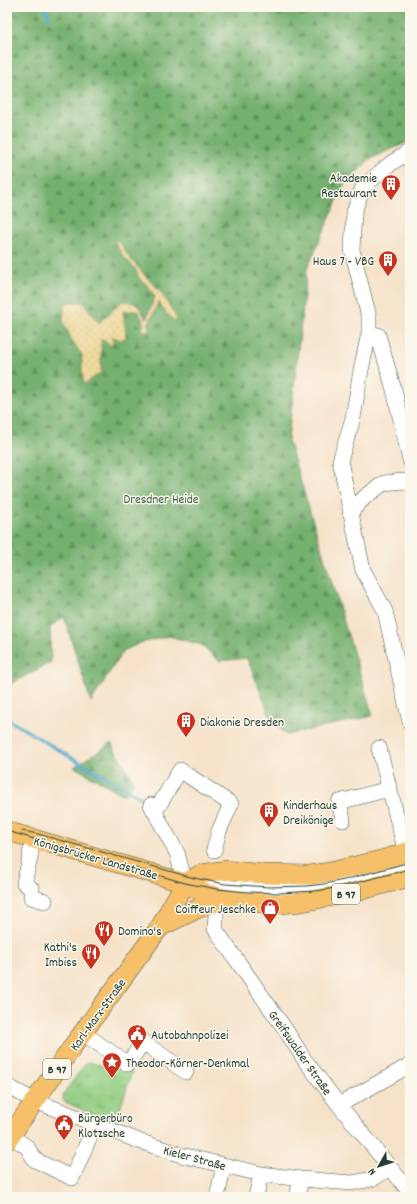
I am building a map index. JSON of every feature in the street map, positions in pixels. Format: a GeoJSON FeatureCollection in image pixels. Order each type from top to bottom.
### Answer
{"type":"FeatureCollection","features":[{"type":"Feature","properties":{"kind":"main road","name":"Königsbrücker Landstraße"},"geometry":{"type":"LineString","coordinates":[[7,831],[185,883]]}},
{"type":"Feature","properties":{"kind":"main road","name":"B 97"},"geometry":{"type":"LineString","coordinates":[[185,883],[201,874],[225,870],[264,874],[310,874],[330,872],[409,857]]}},
{"type":"Feature","properties":{"kind":"main road","name":"B 97"},"geometry":{"type":"LineString","coordinates":[[185,883],[204,893],[219,907],[247,902],[280,904],[302,902],[354,892],[410,877]]}},
{"type":"Feature","properties":{"kind":"main road","name":"Karl-Marx-Straße"},"geometry":{"type":"LineString","coordinates":[[9,1138],[160,927],[185,883]]}},
{"type":"Feature","properties":{"kind":"main road","name":"Karl-Marx-Straße"},"geometry":{"type":"LineString","coordinates":[[160,927],[201,907],[219,907]]}},
{"type":"Feature","properties":{"kind":"street"},"geometry":{"type":"LineString","coordinates":[[410,150],[390,164],[363,187],[354,212],[352,250],[368,317],[369,334],[353,418],[340,461],[363,570],[385,611],[410,722]]}},
{"type":"Feature","properties":{"kind":"street"},"geometry":{"type":"LineString","coordinates":[[369,334],[378,335],[394,390],[410,460]]}},
{"type":"Feature","properties":{"kind":"street"},"geometry":{"type":"LineString","coordinates":[[350,512],[365,496],[384,483],[403,481],[410,483]]}},
{"type":"Feature","properties":{"kind":"street"},"geometry":{"type":"LineString","coordinates":[[214,850],[219,831],[232,804],[180,770],[153,809],[177,853],[185,883],[195,882],[256,890],[313,888],[330,886],[409,857],[389,789],[379,748]]}},
{"type":"Feature","properties":{"kind":"street"},"geometry":{"type":"LineString","coordinates":[[343,820],[339,802],[389,789]]}},
{"type":"Feature","properties":{"kind":"street"},"geometry":{"type":"LineString","coordinates":[[32,839],[30,858],[24,882],[32,888],[31,897],[45,901]]}},
{"type":"Feature","properties":{"kind":"street"},"geometry":{"type":"LineString","coordinates":[[219,907],[256,890]]}},
{"type":"Feature","properties":{"kind":"street","name":"Greifswalder Straße"},"geometry":{"type":"LineString","coordinates":[[219,907],[215,929],[285,1029],[304,1060],[338,1105],[410,1191]]}},
{"type":"Feature","properties":{"kind":"street"},"geometry":{"type":"LineString","coordinates":[[83,1033],[128,1064],[143,1042],[186,1072]]}},
{"type":"Feature","properties":{"kind":"street"},"geometry":{"type":"LineString","coordinates":[[338,1105],[410,1065]]}},
{"type":"Feature","properties":{"kind":"street","name":"Kieler Straße"},"geometry":{"type":"LineString","coordinates":[[7,1086],[35,1101],[139,1141],[181,1155],[261,1174],[352,1183],[372,1179],[390,1168]]}},
{"type":"Feature","properties":{"kind":"street"},"geometry":{"type":"LineString","coordinates":[[9,1138],[26,1147],[35,1160],[72,1178],[95,1125]]}},
{"type":"Feature","properties":{"kind":"street"},"geometry":{"type":"LineString","coordinates":[[217,1197],[224,1165]]}},
{"type":"Feature","properties":{"kind":"street"},"geometry":{"type":"LineString","coordinates":[[256,1197],[261,1174]]}},
{"type":"Feature","properties":{"kind":"street"},"geometry":{"type":"LineString","coordinates":[[297,1197],[301,1179]]}},
{"type":"Feature","properties":{"kind":"green space","name":"Dresdner Heide"},"geometry":{"type":"Polygon","coordinates":[[[7,7],[410,7],[410,141],[370,159],[344,185],[307,269],[288,440],[373,716],[286,735],[271,719],[247,658],[219,661],[202,645],[169,636],[140,643],[123,651],[91,702],[64,617],[50,627],[51,662],[7,686],[7,7]],[[118,240],[124,257],[135,268],[139,278],[149,287],[155,297],[146,320],[142,310],[134,302],[99,323],[83,302],[82,371],[84,384],[101,372],[101,337],[111,335],[123,311],[139,312],[144,325],[148,325],[159,301],[162,308],[175,321],[161,292],[130,258],[118,240]]]}},
{"type":"Feature","properties":{"kind":"green space"},"geometry":{"type":"Polygon","coordinates":[[[111,743],[134,782],[124,795],[74,767],[111,743]]]}},
{"type":"Feature","properties":{"kind":"green space"},"geometry":{"type":"Polygon","coordinates":[[[87,1062],[132,1072],[115,1124],[63,1101],[63,1094],[87,1062]]]}},
{"type":"Feature","properties":{"kind":"sand"},"geometry":{"type":"Polygon","coordinates":[[[118,240],[130,258],[161,292],[177,319],[175,322],[162,308],[159,301],[148,325],[150,330],[144,331],[141,328],[144,325],[139,312],[123,311],[126,336],[121,340],[111,336],[113,342],[112,345],[101,338],[101,372],[84,385],[82,355],[63,322],[65,303],[83,302],[99,323],[123,301],[128,302],[138,306],[146,320],[155,297],[149,287],[139,278],[135,268],[124,257],[115,242],[118,240]]]}},
{"type":"Feature","properties":{"kind":"waterway"},"geometry":{"type":"LineString","coordinates":[[45,7],[49,18]]}},
{"type":"Feature","properties":{"kind":"waterway"},"geometry":{"type":"LineString","coordinates":[[7,719],[143,799]]}},
{"type":"Feature","properties":{"kind":"tram line"},"geometry":{"type":"LineString","coordinates":[[7,831],[185,883],[217,889],[248,892],[279,893],[315,891],[335,888],[410,869]]}},
{"type":"Feature","properties":{"kind":"tram line"},"geometry":{"type":"LineString","coordinates":[[22,831],[38,834],[194,878],[225,884],[269,887],[324,884],[410,862]]}},
{"type":"Feature","properties":{"kind":"place","name":"Akademie Restaurant"},"geometry":{"type":"Point","coordinates":[391,201]}},
{"type":"Feature","properties":{"kind":"place","name":"Haus 7 - VBG"},"geometry":{"type":"Point","coordinates":[388,277]}},
{"type":"Feature","properties":{"kind":"place","name":"Diakonie Dresden"},"geometry":{"type":"Point","coordinates":[186,738]}},
{"type":"Feature","properties":{"kind":"place","name":"Kinderhaus Dreikönige"},"geometry":{"type":"Point","coordinates":[269,828]}},
{"type":"Feature","properties":{"kind":"place","name":"Coiffeur Jeschke"},"geometry":{"type":"Point","coordinates":[270,925]}},
{"type":"Feature","properties":{"kind":"place","name":"Domino's"},"geometry":{"type":"Point","coordinates":[104,947]}},
{"type":"Feature","properties":{"kind":"place","name":"Kathi's Imbiss"},"geometry":{"type":"Point","coordinates":[91,970]}},
{"type":"Feature","properties":{"kind":"place","name":"Autobahnpolizei"},"geometry":{"type":"Point","coordinates":[137,1051]}},
{"type":"Feature","properties":{"kind":"place","name":"Theodor-Körner-Denkmal"},"geometry":{"type":"Point","coordinates":[112,1079]}},
{"type":"Feature","properties":{"kind":"place","name":"Bürgerbüro Klotzsche"},"geometry":{"type":"Point","coordinates":[64,1141]}}]}
